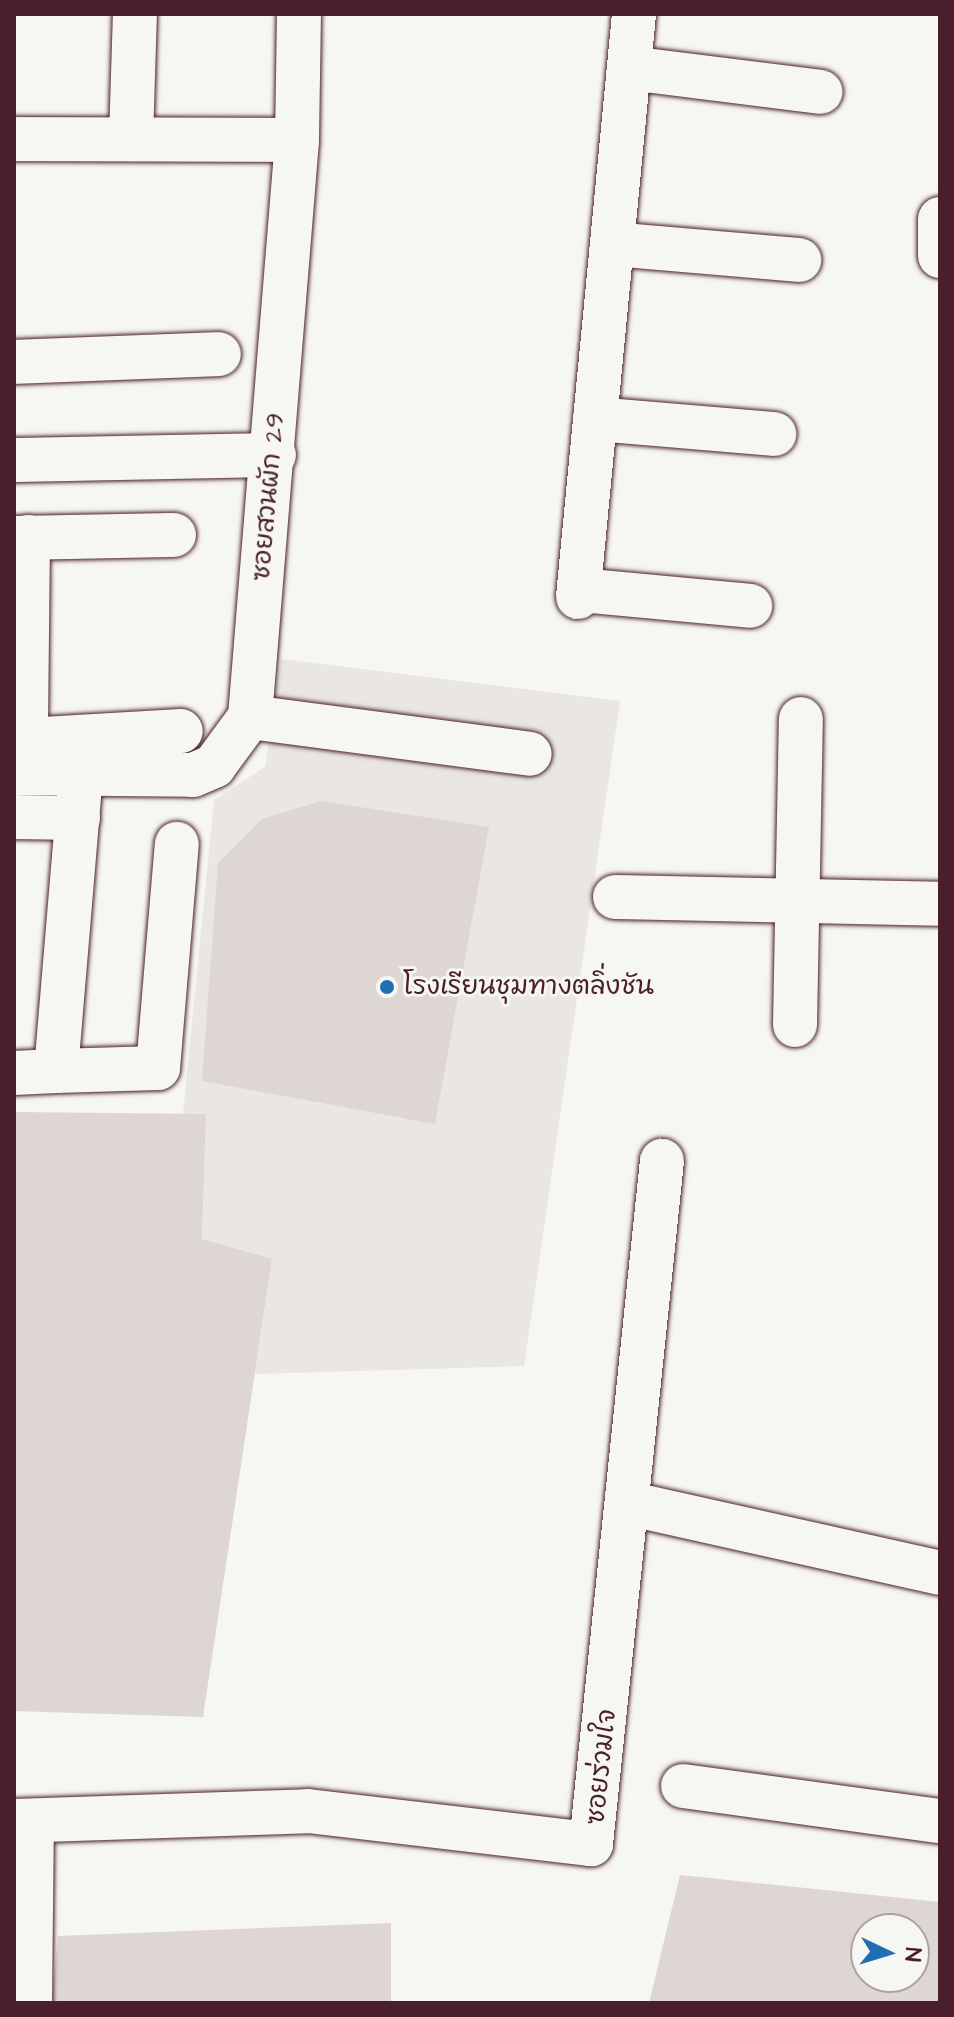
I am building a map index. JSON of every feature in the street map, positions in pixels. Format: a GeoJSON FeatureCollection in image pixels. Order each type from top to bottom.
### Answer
{"type":"FeatureCollection","features":[{"type":"Feature","properties":{"kind":"street"},"geometry":{"type":"LineString","coordinates":[[131,139],[135,14]]}},
{"type":"Feature","properties":{"kind":"street","name":"ซอยสวนผัก 29"},"geometry":{"type":"LineString","coordinates":[[14,773],[193,775],[224,756],[250,717],[274,455],[297,140],[299,14]]}},
{"type":"Feature","properties":{"kind":"street"},"geometry":{"type":"LineString","coordinates":[[634,14],[579,594],[750,606]]}},
{"type":"Feature","properties":{"kind":"street"},"geometry":{"type":"LineString","coordinates":[[629,68],[821,92]]}},
{"type":"Feature","properties":{"kind":"street"},"geometry":{"type":"LineString","coordinates":[[14,139],[297,140]]}},
{"type":"Feature","properties":{"kind":"street"},"geometry":{"type":"LineString","coordinates":[[940,219],[940,256]]}},
{"type":"Feature","properties":{"kind":"street"},"geometry":{"type":"LineString","coordinates":[[612,244],[799,260]]}},
{"type":"Feature","properties":{"kind":"street"},"geometry":{"type":"LineString","coordinates":[[14,362],[219,354]]}},
{"type":"Feature","properties":{"kind":"street"},"geometry":{"type":"LineString","coordinates":[[595,419],[774,434]]}},
{"type":"Feature","properties":{"kind":"street"},"geometry":{"type":"LineString","coordinates":[[14,460],[274,455]]}},
{"type":"Feature","properties":{"kind":"street"},"geometry":{"type":"LineString","coordinates":[[174,535],[21,538],[26,740],[181,731]]}},
{"type":"Feature","properties":{"kind":"street"},"geometry":{"type":"LineString","coordinates":[[250,717],[530,754]]}},
{"type":"Feature","properties":{"kind":"street"},"geometry":{"type":"LineString","coordinates":[[795,1025],[801,719]]}},
{"type":"Feature","properties":{"kind":"street"},"geometry":{"type":"LineString","coordinates":[[81,773],[78,818],[35,1072],[158,1068],[177,844]]}},
{"type":"Feature","properties":{"kind":"street"},"geometry":{"type":"LineString","coordinates":[[14,817],[78,818]]}},
{"type":"Feature","properties":{"kind":"street"},"geometry":{"type":"LineString","coordinates":[[615,897],[940,904]]}},
{"type":"Feature","properties":{"kind":"street","name":"ซอยร่วมใจ"},"geometry":{"type":"LineString","coordinates":[[23,1821],[308,1811],[591,1844],[662,1161]]}},
{"type":"Feature","properties":{"kind":"street"},"geometry":{"type":"LineString","coordinates":[[627,1503],[940,1573]]}},
{"type":"Feature","properties":{"kind":"street"},"geometry":{"type":"LineString","coordinates":[[683,1786],[940,1821]]}},
{"type":"Feature","properties":{"kind":"street"},"geometry":{"type":"LineString","coordinates":[[23,1821],[30,2003]]}},
{"type":"Feature","properties":{"kind":"shaded area","name":"โรงเรียนชุมทางตลิ่งชัน"},"geometry":{"type":"Polygon","coordinates":[[[281,659],[620,701],[524,1366],[255,1374],[272,1260],[202,1239],[206,1114],[183,1114],[214,800],[265,767],[281,659]]]}},
{"type":"Feature","properties":{"kind":"shaded area"},"geometry":{"type":"Polygon","coordinates":[[[321,801],[489,827],[435,1124],[202,1081],[218,863],[262,819],[321,801]]]}},
{"type":"Feature","properties":{"kind":"shaded area"},"geometry":{"type":"Polygon","coordinates":[[[14,1112],[206,1114],[202,1239],[272,1259],[203,1717],[14,1711],[14,1112]]]}},
{"type":"Feature","properties":{"kind":"shaded area"},"geometry":{"type":"Polygon","coordinates":[[[680,1875],[940,1902],[940,2003],[649,2003],[680,1875]]]}},
{"type":"Feature","properties":{"kind":"shaded area"},"geometry":{"type":"Polygon","coordinates":[[[391,1923],[391,2003],[52,2003],[58,1936],[391,1923]]]}},
{"type":"Feature","properties":{"kind":"place","name":"โรงเรียนชุมทางตลิ่งชัน"},"geometry":{"type":"Point","coordinates":[387,987]}}]}
